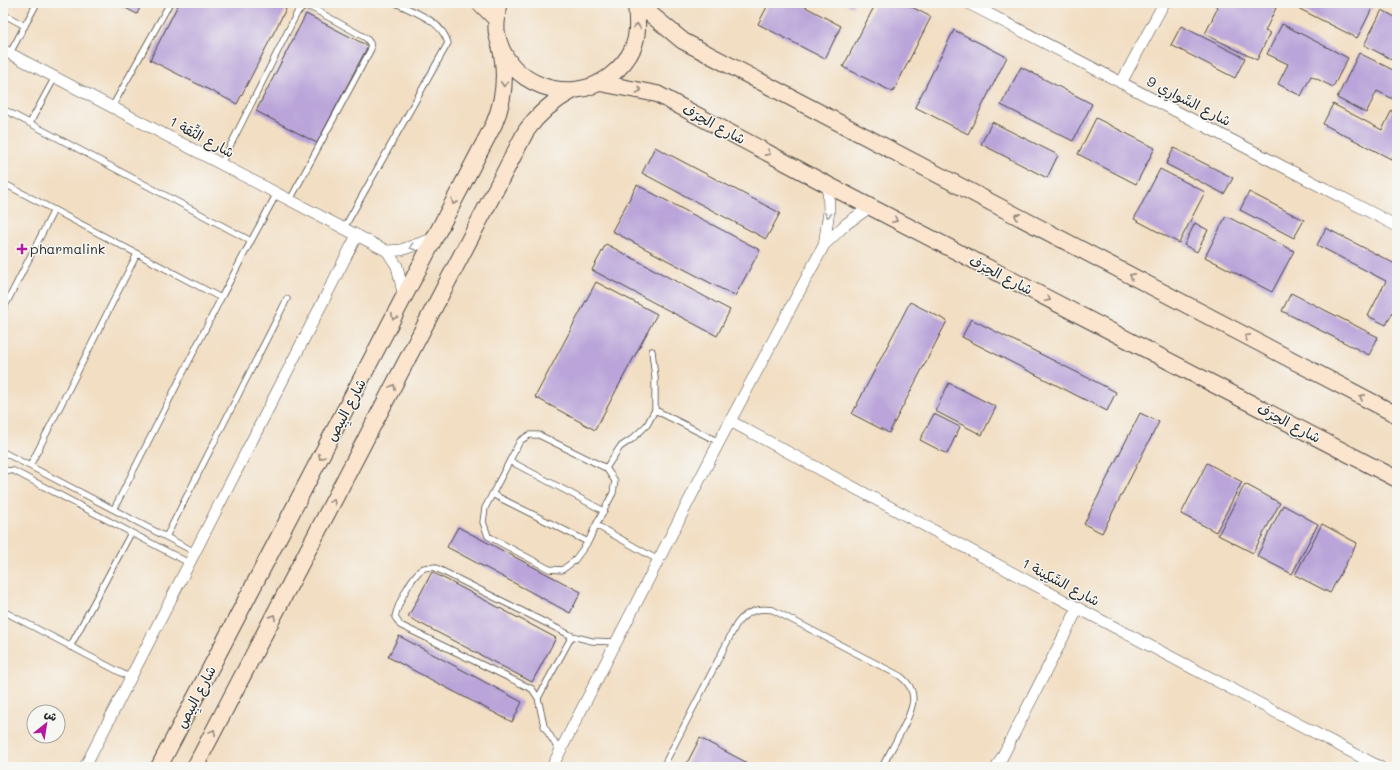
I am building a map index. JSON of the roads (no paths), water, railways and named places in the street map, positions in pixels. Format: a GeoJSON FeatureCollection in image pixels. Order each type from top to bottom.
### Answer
{"type":"FeatureCollection","features":[{"type":"Feature","properties":{"kind":"street"},"geometry":{"type":"LineString","coordinates":[[480,3],[497,20]]}},
{"type":"Feature","properties":{"kind":"street","name":"شارع البِيص"},"geometry":{"type":"LineString","coordinates":[[159,767],[435,238],[499,112],[505,85],[504,65],[497,32],[498,3]]}},
{"type":"Feature","properties":{"kind":"street"},"geometry":{"type":"LineString","coordinates":[[500,45],[512,65],[529,80],[550,89],[572,91],[587,89],[600,83],[619,69],[633,49],[638,26],[637,3]]}},
{"type":"Feature","properties":{"kind":"street"},"geometry":{"type":"LineString","coordinates":[[637,3],[683,41],[1396,414]]}},
{"type":"Feature","properties":{"kind":"street"},"geometry":{"type":"LineString","coordinates":[[1121,83],[1164,3]]}},
{"type":"Feature","properties":{"kind":"street","name":"شارع السَّوارِي 9"},"geometry":{"type":"LineString","coordinates":[[973,4],[1121,83],[1397,226]]}},
{"type":"Feature","properties":{"kind":"street","name":"شارع الثِّقة 1"},"geometry":{"type":"LineString","coordinates":[[7,51],[387,251]]}},
{"type":"Feature","properties":{"kind":"street","name":"شارع الحِرَف"},"geometry":{"type":"LineString","coordinates":[[600,83],[657,94],[870,207],[1397,479]]}},
{"type":"Feature","properties":{"kind":"street"},"geometry":{"type":"LineString","coordinates":[[195,767],[526,131],[546,108],[572,91]]}},
{"type":"Feature","properties":{"kind":"street"},"geometry":{"type":"LineString","coordinates":[[552,767],[719,442],[824,244],[829,211],[828,185]]}},
{"type":"Feature","properties":{"kind":"street"},"geometry":{"type":"LineString","coordinates":[[824,244],[846,224],[870,207]]}},
{"type":"Feature","properties":{"kind":"street"},"geometry":{"type":"LineString","coordinates":[[85,767],[357,235]]}},
{"type":"Feature","properties":{"kind":"street"},"geometry":{"type":"LineString","coordinates":[[404,297],[397,266],[387,251],[401,250],[435,238]]}},
{"type":"Feature","properties":{"kind":"street","name":"شارع السَّكِينة 1"},"geometry":{"type":"LineString","coordinates":[[730,421],[1078,608],[1380,767]]}},
{"type":"Feature","properties":{"kind":"street"},"geometry":{"type":"LineString","coordinates":[[997,767],[1078,608]]}},
{"type":"Feature","properties":{"kind":"lane"},"geometry":{"type":"LineString","coordinates":[[7,51],[25,26],[37,3]]}},
{"type":"Feature","properties":{"kind":"lane"},"geometry":{"type":"LineString","coordinates":[[112,107],[170,3]]}},
{"type":"Feature","properties":{"kind":"lane"},"geometry":{"type":"LineString","coordinates":[[344,228],[448,43],[445,32],[436,24],[396,3]]}},
{"type":"Feature","properties":{"kind":"lane"},"geometry":{"type":"LineString","coordinates":[[221,164],[297,13],[304,7],[312,8],[366,38],[370,43],[371,49],[290,200]]}},
{"type":"Feature","properties":{"kind":"lane"},"geometry":{"type":"LineString","coordinates":[[3,14],[25,26]]}},
{"type":"Feature","properties":{"kind":"lane"},"geometry":{"type":"LineString","coordinates":[[30,123],[55,77]]}},
{"type":"Feature","properties":{"kind":"lane"},"geometry":{"type":"LineString","coordinates":[[3,109],[251,241]]}},
{"type":"Feature","properties":{"kind":"lane"},"geometry":{"type":"LineString","coordinates":[[3,183],[221,298]]}},
{"type":"Feature","properties":{"kind":"lane"},"geometry":{"type":"LineString","coordinates":[[114,509],[221,298],[277,193]]}},
{"type":"Feature","properties":{"kind":"lane"},"geometry":{"type":"LineString","coordinates":[[3,310],[54,210]]}},
{"type":"Feature","properties":{"kind":"lane"},"geometry":{"type":"LineString","coordinates":[[30,466],[137,254]]}},
{"type":"Feature","properties":{"kind":"lane"},"geometry":{"type":"LineString","coordinates":[[166,537],[287,299]]}},
{"type":"Feature","properties":{"kind":"lane"},"geometry":{"type":"LineString","coordinates":[[606,468],[620,447],[632,439],[647,425],[655,410],[655,377],[652,351]]}},
{"type":"Feature","properties":{"kind":"lane"},"geometry":{"type":"LineString","coordinates":[[655,410],[719,442]]}},
{"type":"Feature","properties":{"kind":"lane"},"geometry":{"type":"LineString","coordinates":[[529,435],[539,435],[606,468],[615,481],[613,493],[588,542],[574,561],[562,570],[549,569],[488,536],[483,522],[484,508],[520,441],[529,435]]}},
{"type":"Feature","properties":{"kind":"lane"},"geometry":{"type":"LineString","coordinates":[[3,452],[195,552]]}},
{"type":"Feature","properties":{"kind":"lane"},"geometry":{"type":"LineString","coordinates":[[510,461],[604,511]]}},
{"type":"Feature","properties":{"kind":"lane"},"geometry":{"type":"LineString","coordinates":[[3,470],[14,471],[189,563]]}},
{"type":"Feature","properties":{"kind":"lane"},"geometry":{"type":"LineString","coordinates":[[492,494],[588,542]]}},
{"type":"Feature","properties":{"kind":"lane"},"geometry":{"type":"LineString","coordinates":[[596,525],[658,560]]}},
{"type":"Feature","properties":{"kind":"lane"},"geometry":{"type":"LineString","coordinates":[[70,647],[132,533]]}},
{"type":"Feature","properties":{"kind":"lane"},"geometry":{"type":"LineString","coordinates":[[560,752],[544,726],[538,698],[526,685],[400,625],[395,617],[397,607],[416,574],[425,568],[434,567],[572,636],[592,641],[616,642]]}},
{"type":"Feature","properties":{"kind":"lane"},"geometry":{"type":"LineString","coordinates":[[663,767],[740,619],[752,611],[766,609],[772,610],[900,676],[910,685],[913,704],[882,767]]}},
{"type":"Feature","properties":{"kind":"lane"},"geometry":{"type":"LineString","coordinates":[[3,611],[130,678]]}},
{"type":"Feature","properties":{"kind":"lane"},"geometry":{"type":"LineString","coordinates":[[538,698],[572,636]]}},
{"type":"Feature","properties":{"kind":"place","name":"pharmalink"},"geometry":{"type":"Point","coordinates":[22,249]}}]}
